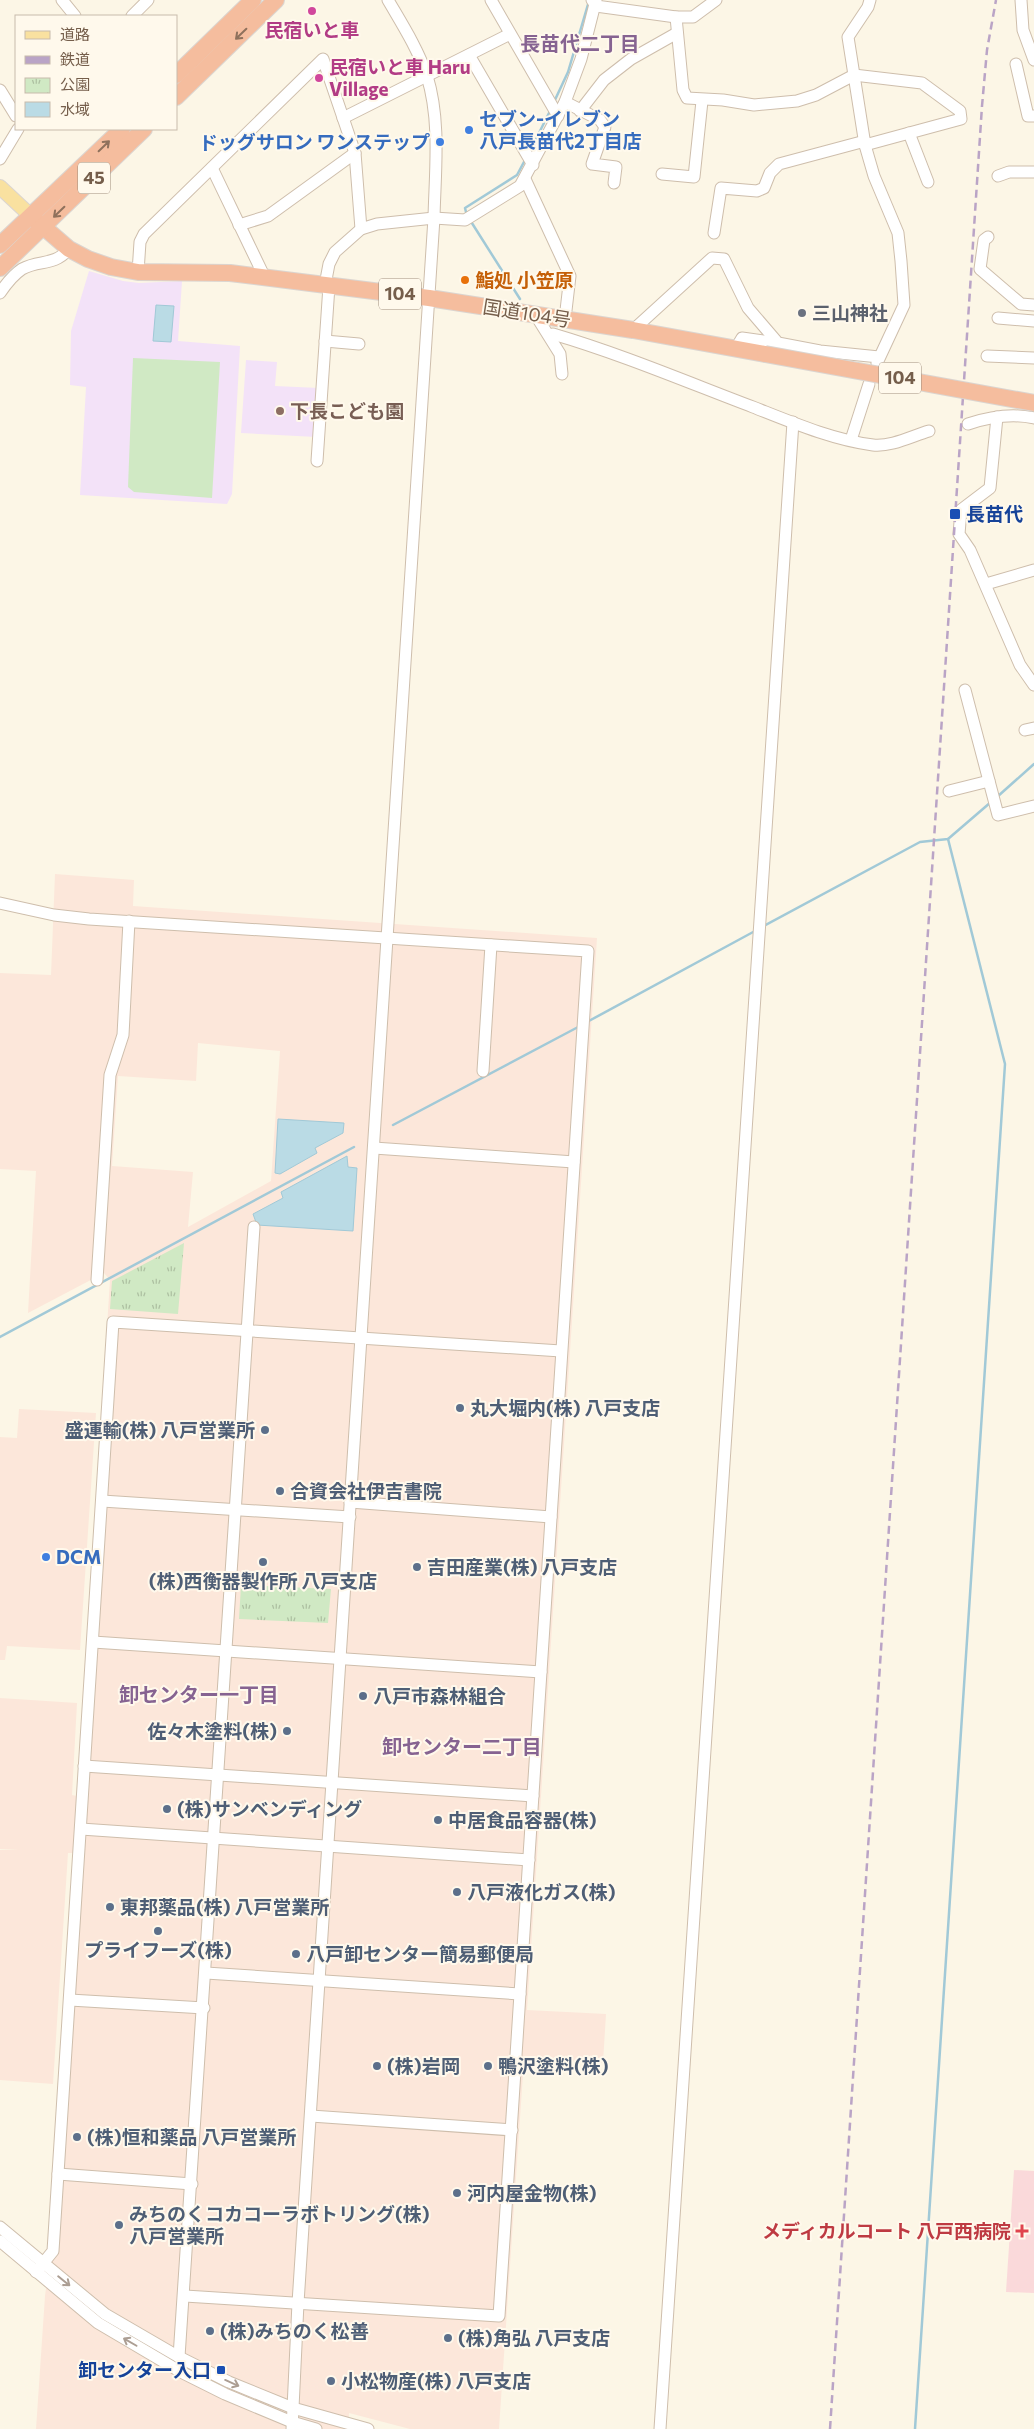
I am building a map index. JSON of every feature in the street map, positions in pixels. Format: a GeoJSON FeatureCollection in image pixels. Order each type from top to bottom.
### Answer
{"type":"FeatureCollection","features":[{"type":"Feature","properties":{"kind":"highway"},"geometry":{"type":"LineString","coordinates":[[178,73],[253,0]]}},
{"type":"Feature","properties":{"kind":"highway"},"geometry":{"type":"LineString","coordinates":[[178,95],[276,0]]}},
{"type":"Feature","properties":{"kind":"highway","name":"45"},"geometry":{"type":"LineString","coordinates":[[0,268],[37,222],[121,130]]}},
{"type":"Feature","properties":{"kind":"highway","name":"45"},"geometry":{"type":"LineString","coordinates":[[0,245],[37,222],[143,130]]}},
{"type":"Feature","properties":{"kind":"highway","name":"国道104号"},"geometry":{"type":"LineString","coordinates":[[37,222],[69,249],[96,262],[138,272],[230,273],[429,298],[633,330],[1034,403]]}},
{"type":"Feature","properties":{"kind":"main road"},"geometry":{"type":"LineString","coordinates":[[0,187],[37,222]]}},
{"type":"Feature","properties":{"kind":"street"},"geometry":{"type":"LineString","coordinates":[[62,0],[74,15]]}},
{"type":"Feature","properties":{"kind":"street"},"geometry":{"type":"LineString","coordinates":[[133,15],[148,0]]}},
{"type":"Feature","properties":{"kind":"street"},"geometry":{"type":"LineString","coordinates":[[292,2425],[298,2303],[434,218],[435,144],[432,103],[427,77],[419,56],[388,0]]}},
{"type":"Feature","properties":{"kind":"street"},"geometry":{"type":"LineString","coordinates":[[491,0],[558,116]]}},
{"type":"Feature","properties":{"kind":"street"},"geometry":{"type":"LineString","coordinates":[[317,461],[327,286],[329,264],[335,252],[361,229],[377,224],[434,218],[465,220],[520,186],[533,165],[565,102],[581,59],[595,2],[676,17],[693,17],[716,0]]}},
{"type":"Feature","properties":{"kind":"street"},"geometry":{"type":"LineString","coordinates":[[736,348],[742,338],[878,360],[904,305],[898,233],[874,176],[865,143],[848,37],[868,7],[870,0]]}},
{"type":"Feature","properties":{"kind":"street"},"geometry":{"type":"LineString","coordinates":[[1021,0],[1023,30],[1034,60]]}},
{"type":"Feature","properties":{"kind":"street"},"geometry":{"type":"LineString","coordinates":[[676,17],[683,90],[687,98],[754,104],[797,101],[816,95],[854,75],[922,83],[960,111],[960,119],[779,164],[770,174],[764,188],[757,191],[721,188],[714,233]]}},
{"type":"Feature","properties":{"kind":"street"},"geometry":{"type":"LineString","coordinates":[[580,111],[604,80],[631,59],[677,33]]}},
{"type":"Feature","properties":{"kind":"street"},"geometry":{"type":"LineString","coordinates":[[343,118],[510,34]]}},
{"type":"Feature","properties":{"kind":"street"},"geometry":{"type":"LineString","coordinates":[[469,55],[533,165]]}},
{"type":"Feature","properties":{"kind":"street"},"geometry":{"type":"LineString","coordinates":[[138,272],[140,242],[144,234],[323,59],[354,153],[361,229]]}},
{"type":"Feature","properties":{"kind":"street"},"geometry":{"type":"LineString","coordinates":[[1016,64],[1028,116],[1034,116]]}},
{"type":"Feature","properties":{"kind":"street"},"geometry":{"type":"LineString","coordinates":[[0,90],[15,114]]}},
{"type":"Feature","properties":{"kind":"street"},"geometry":{"type":"LineString","coordinates":[[662,174],[694,177],[702,100]]}},
{"type":"Feature","properties":{"kind":"street"},"geometry":{"type":"LineString","coordinates":[[565,102],[600,120],[605,126],[592,164],[616,167],[614,183]]}},
{"type":"Feature","properties":{"kind":"street"},"geometry":{"type":"LineString","coordinates":[[0,159],[17,130]]}},
{"type":"Feature","properties":{"kind":"street"},"geometry":{"type":"LineString","coordinates":[[909,133],[928,182]]}},
{"type":"Feature","properties":{"kind":"street"},"geometry":{"type":"LineString","coordinates":[[239,225],[268,216],[354,153]]}},
{"type":"Feature","properties":{"kind":"street"},"geometry":{"type":"LineString","coordinates":[[212,168],[265,278]]}},
{"type":"Feature","properties":{"kind":"street"},"geometry":{"type":"LineString","coordinates":[[998,176],[1009,172],[1034,172]]}},
{"type":"Feature","properties":{"kind":"street"},"geometry":{"type":"LineString","coordinates":[[525,179],[570,276],[566,319]]}},
{"type":"Feature","properties":{"kind":"street"},"geometry":{"type":"LineString","coordinates":[[988,238],[984,240],[980,270],[1021,304],[1034,305]]}},
{"type":"Feature","properties":{"kind":"street"},"geometry":{"type":"LineString","coordinates":[[0,293],[8,281],[23,269],[60,259],[69,249]]}},
{"type":"Feature","properties":{"kind":"street"},"geometry":{"type":"LineString","coordinates":[[633,330],[712,258],[724,259],[748,308],[778,343]]}},
{"type":"Feature","properties":{"kind":"street"},"geometry":{"type":"LineString","coordinates":[[535,314],[560,354],[562,374]]}},
{"type":"Feature","properties":{"kind":"street"},"geometry":{"type":"LineString","coordinates":[[998,318],[1034,319]]}},
{"type":"Feature","properties":{"kind":"street"},"geometry":{"type":"LineString","coordinates":[[589,345],[593,324]]}},
{"type":"Feature","properties":{"kind":"street"},"geometry":{"type":"LineString","coordinates":[[550,336],[552,334],[589,345],[793,422],[851,440],[875,445],[929,431]]}},
{"type":"Feature","properties":{"kind":"street"},"geometry":{"type":"LineString","coordinates":[[325,341],[359,344]]}},
{"type":"Feature","properties":{"kind":"street"},"geometry":{"type":"LineString","coordinates":[[987,356],[1034,358]]}},
{"type":"Feature","properties":{"kind":"street"},"geometry":{"type":"LineString","coordinates":[[851,440],[869,384]]}},
{"type":"Feature","properties":{"kind":"street"},"geometry":{"type":"LineString","coordinates":[[968,424],[997,417],[1020,415],[1034,418]]}},
{"type":"Feature","properties":{"kind":"street"},"geometry":{"type":"LineString","coordinates":[[997,417],[990,488],[961,510],[958,529],[986,584],[1020,665],[1034,685]]}},
{"type":"Feature","properties":{"kind":"street"},"geometry":{"type":"LineString","coordinates":[[660,2429],[793,422]]}},
{"type":"Feature","properties":{"kind":"street"},"geometry":{"type":"LineString","coordinates":[[986,584],[1034,570]]}},
{"type":"Feature","properties":{"kind":"street"},"geometry":{"type":"LineString","coordinates":[[965,690],[998,815],[1034,806]]}},
{"type":"Feature","properties":{"kind":"street"},"geometry":{"type":"LineString","coordinates":[[948,791],[989,781]]}},
{"type":"Feature","properties":{"kind":"street"},"geometry":{"type":"LineString","coordinates":[[0,903],[54,915],[588,951],[499,2316],[185,2296]]}},
{"type":"Feature","properties":{"kind":"street"},"geometry":{"type":"LineString","coordinates":[[97,1280],[110,1075],[123,1035],[129,921]]}},
{"type":"Feature","properties":{"kind":"street"},"geometry":{"type":"LineString","coordinates":[[483,1071],[491,945]]}},
{"type":"Feature","properties":{"kind":"street"},"geometry":{"type":"LineString","coordinates":[[374,1148],[574,1162]]}},
{"type":"Feature","properties":{"kind":"street"},"geometry":{"type":"LineString","coordinates":[[179,2358],[185,2296],[254,1227]]}},
{"type":"Feature","properties":{"kind":"street"},"geometry":{"type":"LineString","coordinates":[[39,2268],[53,2251],[113,1322],[562,1351]]}},
{"type":"Feature","properties":{"kind":"street"},"geometry":{"type":"LineString","coordinates":[[102,1501],[350,1517]]}},
{"type":"Feature","properties":{"kind":"street"},"geometry":{"type":"LineString","coordinates":[[350,1502],[551,1517]]}},
{"type":"Feature","properties":{"kind":"street"},"geometry":{"type":"LineString","coordinates":[[93,1642],[541,1672]]}},
{"type":"Feature","properties":{"kind":"street"},"geometry":{"type":"LineString","coordinates":[[84,1766],[333,1781],[533,1796]]}},
{"type":"Feature","properties":{"kind":"street"},"geometry":{"type":"LineString","coordinates":[[81,1829],[529,1860]]}},
{"type":"Feature","properties":{"kind":"street"},"geometry":{"type":"LineString","coordinates":[[206,1973],[320,1979],[520,1994]]}},
{"type":"Feature","properties":{"kind":"street"},"geometry":{"type":"LineString","coordinates":[[70,2000],[204,2008]]}},
{"type":"Feature","properties":{"kind":"street"},"geometry":{"type":"LineString","coordinates":[[311,2116],[512,2130]]}},
{"type":"Feature","properties":{"kind":"street"},"geometry":{"type":"LineString","coordinates":[[58,2174],[192,2184]]}},
{"type":"Feature","properties":{"kind":"street"},"geometry":{"type":"LineString","coordinates":[[0,2227],[39,2268],[98,2323],[181,2372],[225,2394],[292,2425],[316,2429]]}},
{"type":"Feature","properties":{"kind":"street"},"geometry":{"type":"LineString","coordinates":[[0,2241],[105,2314],[179,2358],[229,2382],[293,2408],[368,2429]]}},
{"type":"Feature","properties":{"kind":"shaded area"},"geometry":{"type":"Polygon","coordinates":[[[89,271],[123,281],[139,283],[182,281],[178,341],[240,346],[232,494],[227,504],[80,495],[86,387],[70,385],[71,331],[89,271]]]}},
{"type":"Feature","properties":{"kind":"shaded area","name":"下長こども園"},"geometry":{"type":"Polygon","coordinates":[[[246,360],[277,362],[275,386],[319,388],[316,437],[241,433],[246,360]]]}},
{"type":"Feature","properties":{"kind":"shaded area"},"geometry":{"type":"Polygon","coordinates":[[[55,874],[134,880],[133,906],[597,938],[527,2010],[606,2014],[603,2063],[524,2059],[499,2429],[410,2429],[349,2413],[348,2429],[36,2429],[45,2296],[50,2259],[74,1853],[68,1853],[53,2084],[0,2080],[0,1850],[19,1850],[0,1849],[0,1698],[77,1703],[72,1795],[77,1796],[110,1280],[104,1273],[28,1313],[36,1171],[0,1169],[0,973],[51,975],[55,874]],[[198,1043],[196,1081],[118,1076],[112,1166],[193,1172],[188,1227],[271,1181],[280,1051],[198,1043]]]}},
{"type":"Feature","properties":{"kind":"shaded area"},"geometry":{"type":"Polygon","coordinates":[[[19,1409],[96,1413],[80,1650],[7,1646],[5,1660],[0,1660],[0,1437],[17,1438],[19,1409]]]}},
{"type":"Feature","properties":{"kind":"shaded area","name":"メディカルコート 八戸西病院"},"geometry":{"type":"Polygon","coordinates":[[[1014,2170],[1034,2171],[1034,2293],[1006,2292],[1014,2170]]]}},
{"type":"Feature","properties":{"kind":"green space"},"geometry":{"type":"Polygon","coordinates":[[[133,358],[220,362],[212,498],[134,492],[128,487],[133,358]]]}},
{"type":"Feature","properties":{"kind":"green space"},"geometry":{"type":"Polygon","coordinates":[[[184,1243],[178,1314],[110,1309],[112,1281],[184,1243]]]}},
{"type":"Feature","properties":{"kind":"green space"},"geometry":{"type":"Polygon","coordinates":[[[241,1585],[331,1589],[328,1623],[239,1619],[241,1585]]]}},
{"type":"Feature","properties":{"kind":"water"},"geometry":{"type":"Polygon","coordinates":[[[156,305],[174,306],[171,342],[153,341],[156,305]]]}},
{"type":"Feature","properties":{"kind":"water"},"geometry":{"type":"Polygon","coordinates":[[[278,1119],[344,1123],[343,1133],[315,1148],[317,1153],[280,1174],[275,1173],[278,1119]]]}},
{"type":"Feature","properties":{"kind":"water"},"geometry":{"type":"Polygon","coordinates":[[[347,1156],[348,1167],[357,1168],[353,1231],[257,1225],[253,1214],[283,1198],[281,1192],[347,1156]]]}},
{"type":"Feature","properties":{"kind":"waterway"},"geometry":{"type":"LineString","coordinates":[[554,102],[568,72],[589,1]]}},
{"type":"Feature","properties":{"kind":"waterway"},"geometry":{"type":"LineString","coordinates":[[530,151],[551,109]]}},
{"type":"Feature","properties":{"kind":"waterway"},"geometry":{"type":"LineString","coordinates":[[467,216],[465,208],[517,175],[525,160]]}},
{"type":"Feature","properties":{"kind":"waterway"},"geometry":{"type":"LineString","coordinates":[[470,220],[520,299]]}},
{"type":"Feature","properties":{"kind":"waterway"},"geometry":{"type":"LineString","coordinates":[[997,797],[1034,764]]}},
{"type":"Feature","properties":{"kind":"waterway"},"geometry":{"type":"LineString","coordinates":[[762,927],[920,842],[948,839],[991,802]]}},
{"type":"Feature","properties":{"kind":"waterway"},"geometry":{"type":"LineString","coordinates":[[915,2429],[1005,1064],[948,839]]}},
{"type":"Feature","properties":{"kind":"waterway"},"geometry":{"type":"LineString","coordinates":[[587,1022],[755,931]]}},
{"type":"Feature","properties":{"kind":"waterway"},"geometry":{"type":"LineString","coordinates":[[393,1125],[580,1026]]}},
{"type":"Feature","properties":{"kind":"waterway"},"geometry":{"type":"LineString","coordinates":[[0,1337],[354,1147]]}},
{"type":"Feature","properties":{"kind":"railway"},"geometry":{"type":"LineString","coordinates":[[830,2429],[982,106],[987,50],[996,0]]}},
{"type":"Feature","properties":{"kind":"place","name":"民宿いと車"},"geometry":{"type":"Point","coordinates":[312,11]}},
{"type":"Feature","properties":{"kind":"place","name":"民宿いと車 Haru Village"},"geometry":{"type":"Point","coordinates":[319,78]}},
{"type":"Feature","properties":{"kind":"place","name":"セブン-イレブン 八戸長苗代2丁目店"},"geometry":{"type":"Point","coordinates":[469,130]}},
{"type":"Feature","properties":{"kind":"place","name":"ドッグサロン ワンステップ"},"geometry":{"type":"Point","coordinates":[440,142]}},
{"type":"Feature","properties":{"kind":"place","name":"鮨処 小笠原"},"geometry":{"type":"Point","coordinates":[465,280]}},
{"type":"Feature","properties":{"kind":"place","name":"三山神社"},"geometry":{"type":"Point","coordinates":[802,313]}},
{"type":"Feature","properties":{"kind":"place","name":"下長こども園"},"geometry":{"type":"Point","coordinates":[280,411]}},
{"type":"Feature","properties":{"kind":"place","name":"長苗代"},"geometry":{"type":"Point","coordinates":[955,514]}},
{"type":"Feature","properties":{"kind":"place","name":"丸大堀内(株) 八戸支店"},"geometry":{"type":"Point","coordinates":[460,1408]}},
{"type":"Feature","properties":{"kind":"place","name":"盛運輸(株) 八戸営業所"},"geometry":{"type":"Point","coordinates":[265,1430]}},
{"type":"Feature","properties":{"kind":"place","name":"合資会社伊吉書院"},"geometry":{"type":"Point","coordinates":[280,1491]}},
{"type":"Feature","properties":{"kind":"place","name":"DCM"},"geometry":{"type":"Point","coordinates":[46,1557]}},
{"type":"Feature","properties":{"kind":"place","name":"(株)西衡器製作所 八戸支店"},"geometry":{"type":"Point","coordinates":[263,1562]}},
{"type":"Feature","properties":{"kind":"place","name":"吉田産業(株) 八戸支店"},"geometry":{"type":"Point","coordinates":[417,1567]}},
{"type":"Feature","properties":{"kind":"place","name":"八戸市森林組合"},"geometry":{"type":"Point","coordinates":[363,1696]}},
{"type":"Feature","properties":{"kind":"place","name":"佐々木塗料(株)"},"geometry":{"type":"Point","coordinates":[287,1731]}},
{"type":"Feature","properties":{"kind":"place","name":"(株)サンベンディング"},"geometry":{"type":"Point","coordinates":[167,1809]}},
{"type":"Feature","properties":{"kind":"place","name":"中居食品容器(株)"},"geometry":{"type":"Point","coordinates":[438,1820]}},
{"type":"Feature","properties":{"kind":"place","name":"八戸液化ガス(株)"},"geometry":{"type":"Point","coordinates":[457,1892]}},
{"type":"Feature","properties":{"kind":"place","name":"東邦薬品(株) 八戸営業所"},"geometry":{"type":"Point","coordinates":[110,1907]}},
{"type":"Feature","properties":{"kind":"place","name":"プライフーズ(株)"},"geometry":{"type":"Point","coordinates":[158,1931]}},
{"type":"Feature","properties":{"kind":"place","name":"八戸卸センター簡易郵便局"},"geometry":{"type":"Point","coordinates":[296,1954]}},
{"type":"Feature","properties":{"kind":"place","name":"(株)岩岡"},"geometry":{"type":"Point","coordinates":[377,2066]}},
{"type":"Feature","properties":{"kind":"place","name":"鴨沢塗料(株)"},"geometry":{"type":"Point","coordinates":[488,2066]}},
{"type":"Feature","properties":{"kind":"place","name":"(株)恒和薬品 八戸営業所"},"geometry":{"type":"Point","coordinates":[77,2137]}},
{"type":"Feature","properties":{"kind":"place","name":"河内屋金物(株)"},"geometry":{"type":"Point","coordinates":[457,2193]}},
{"type":"Feature","properties":{"kind":"place","name":"みちのくコカコーラボトリング(株) 八戸営業所"},"geometry":{"type":"Point","coordinates":[119,2225]}},
{"type":"Feature","properties":{"kind":"place","name":"メディカルコート 八戸西病院"},"geometry":{"type":"Point","coordinates":[1022,2231]}},
{"type":"Feature","properties":{"kind":"place","name":"(株)みちのく松善"},"geometry":{"type":"Point","coordinates":[210,2331]}},
{"type":"Feature","properties":{"kind":"place","name":"(株)角弘 八戸支店"},"geometry":{"type":"Point","coordinates":[448,2338]}},
{"type":"Feature","properties":{"kind":"place","name":"卸センター入口"},"geometry":{"type":"Point","coordinates":[221,2370]}},
{"type":"Feature","properties":{"kind":"place","name":"小松物産(株) 八戸支店"},"geometry":{"type":"Point","coordinates":[331,2381]}},
{"type":"Feature","properties":{"kind":"district","name":"長苗代二丁目"},"geometry":{"type":"Point","coordinates":[580,44]}},
{"type":"Feature","properties":{"kind":"district","name":"卸センター一丁目"},"geometry":{"type":"Point","coordinates":[199,1695]}},
{"type":"Feature","properties":{"kind":"district","name":"卸センター二丁目"},"geometry":{"type":"Point","coordinates":[462,1747]}}]}
